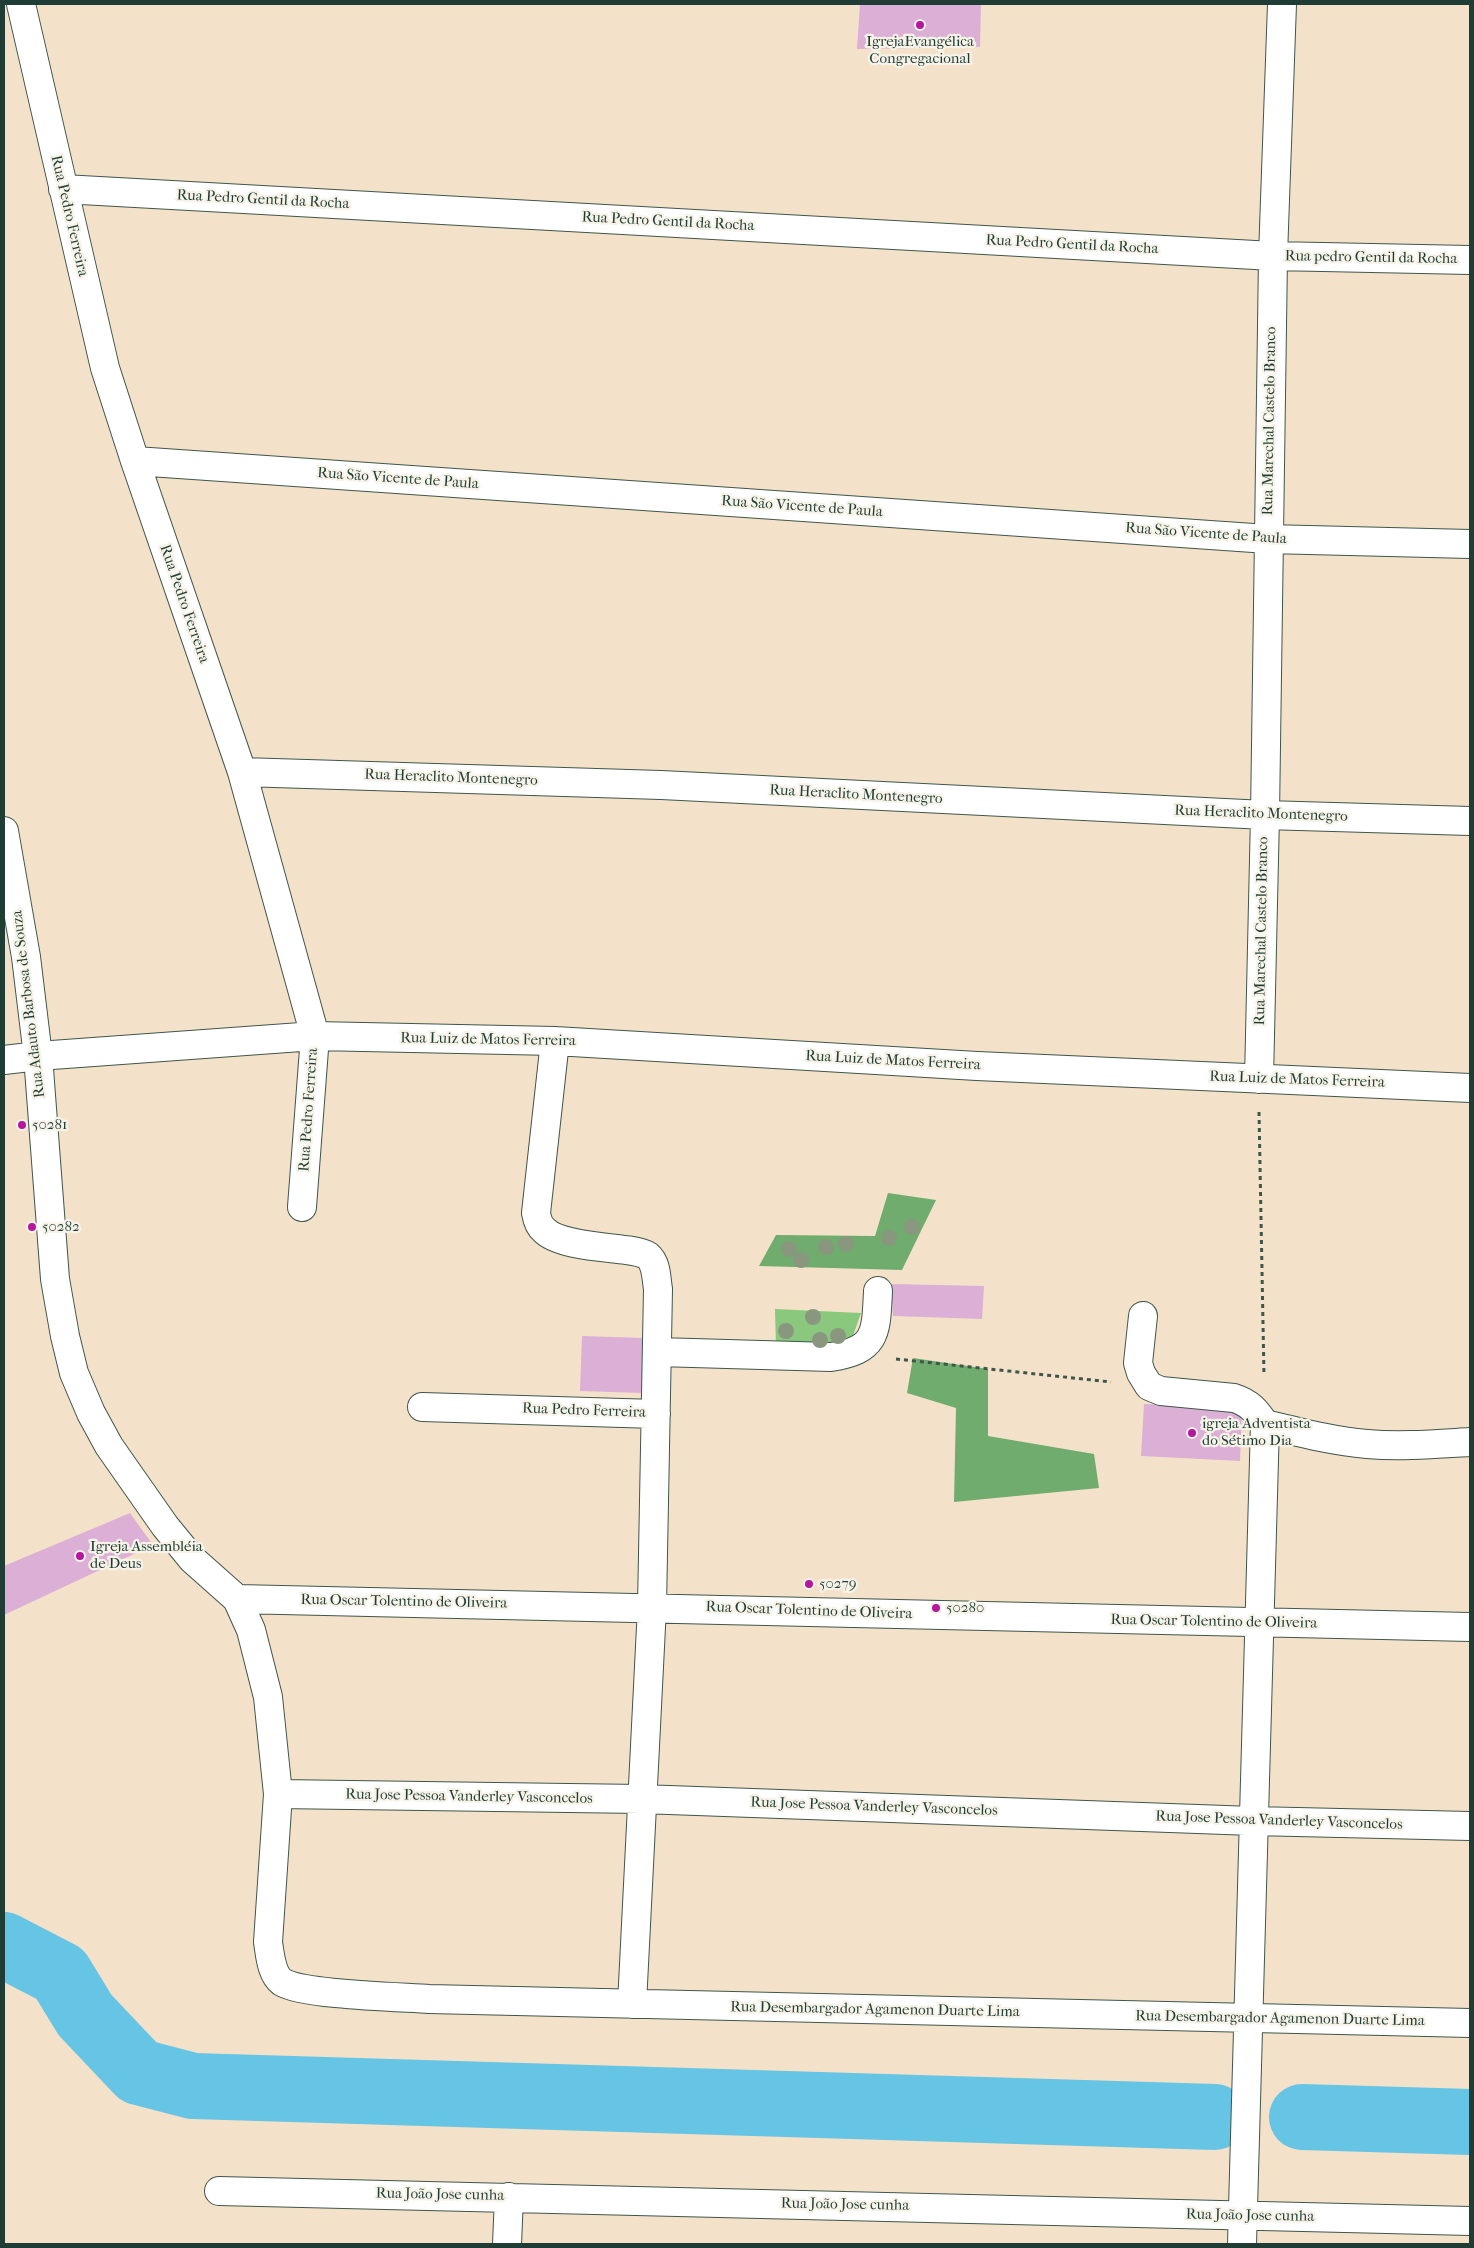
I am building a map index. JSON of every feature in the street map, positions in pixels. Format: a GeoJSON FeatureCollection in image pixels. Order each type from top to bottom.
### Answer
{"type":"FeatureCollection","features":[{"type":"Feature","properties":{"kind":"street","name":"Rua Pedro Ferreira"},"geometry":{"type":"LineString","coordinates":[[21,4],[105,368],[242,772],[315,1036],[302,1207]]}},
{"type":"Feature","properties":{"kind":"street","name":"Rua Marechal Castelo Branco"},"geometry":{"type":"LineString","coordinates":[[1259,1079],[1265,815],[1272,256],[1282,4]]}},
{"type":"Feature","properties":{"kind":"street","name":"Rua Pedro Gentil da Rocha"},"geometry":{"type":"LineString","coordinates":[[63,188],[1272,256]]}},
{"type":"Feature","properties":{"kind":"street","name":"Rua pedro Gentil da Rocha"},"geometry":{"type":"LineString","coordinates":[[1272,256],[1470,260]]}},
{"type":"Feature","properties":{"kind":"street","name":"Rua São Vicente de Paula"},"geometry":{"type":"LineString","coordinates":[[135,461],[1268,539],[1470,544]]}},
{"type":"Feature","properties":{"kind":"street","name":"Rua Heraclito Montenegro"},"geometry":{"type":"LineString","coordinates":[[242,772],[661,785],[1265,815],[1470,821]]}},
{"type":"Feature","properties":{"kind":"street","name":"Rua Adauto Barbosa de Souza"},"geometry":{"type":"LineString","coordinates":[[4,831],[26,957],[38,1056],[56,1280],[64,1336],[74,1373],[90,1413],[109,1446],[165,1526],[192,1558],[237,1599],[251,1630],[268,1697],[278,1794],[268,1942],[272,1963],[282,1982]]}},
{"type":"Feature","properties":{"kind":"street","name":"Rua Luiz de Matos Ferreira"},"geometry":{"type":"LineString","coordinates":[[4,1060],[315,1036],[556,1041],[977,1066],[1470,1088]]}},
{"type":"Feature","properties":{"kind":"street"},"geometry":{"type":"LineString","coordinates":[[556,1041],[536,1213],[538,1222],[552,1236],[647,1256],[653,1264],[658,1288],[652,1607],[632,2004]]}},
{"type":"Feature","properties":{"kind":"street"},"geometry":{"type":"LineString","coordinates":[[658,1352],[831,1357],[850,1354],[861,1349],[874,1332],[878,1291]]}},
{"type":"Feature","properties":{"kind":"street"},"geometry":{"type":"LineString","coordinates":[[1143,1316],[1138,1363],[1141,1373],[1149,1386],[1161,1391],[1234,1398],[1245,1401],[1255,1409],[1265,1424],[1242,2244]]}},
{"type":"Feature","properties":{"kind":"street","name":"Rua Pedro Ferreira"},"geometry":{"type":"LineString","coordinates":[[422,1407],[656,1414]]}},
{"type":"Feature","properties":{"kind":"street"},"geometry":{"type":"LineString","coordinates":[[1265,1424],[1317,1437],[1366,1444],[1423,1445],[1470,1442]]}},
{"type":"Feature","properties":{"kind":"street","name":"Rua Oscar Tolentino de Oliveira"},"geometry":{"type":"LineString","coordinates":[[237,1599],[652,1607],[1260,1624],[1470,1627]]}},
{"type":"Feature","properties":{"kind":"street","name":"Rua Jose Pessoa Vanderley Vasconcelos"},"geometry":{"type":"LineString","coordinates":[[278,1794],[641,1799],[1253,1821],[1470,1826]]}},
{"type":"Feature","properties":{"kind":"street","name":"Rua Desembargador Agamenon Duarte Lima"},"geometry":{"type":"LineString","coordinates":[[282,1982],[314,1990],[429,1999],[1470,2023]]}},
{"type":"Feature","properties":{"kind":"street","name":"Rua João Jose cunha"},"geometry":{"type":"LineString","coordinates":[[219,2191],[1470,2221]]}},
{"type":"Feature","properties":{"kind":"street"},"geometry":{"type":"LineString","coordinates":[[507,2244],[509,2197]]}},
{"type":"Feature","properties":{"kind":"path"},"geometry":{"type":"LineString","coordinates":[[1259,1079],[1265,1424]]}},
{"type":"Feature","properties":{"kind":"path"},"geometry":{"type":"LineString","coordinates":[[850,1354],[1149,1386]]}},
{"type":"Feature","properties":{"kind":"green space"},"geometry":{"type":"Polygon","coordinates":[[[888,1193],[936,1200],[902,1270],[759,1266],[776,1235],[875,1236],[888,1193]]]}},
{"type":"Feature","properties":{"kind":"green space"},"geometry":{"type":"Polygon","coordinates":[[[775,1309],[861,1313],[848,1350],[776,1347],[775,1309]]]}},
{"type":"Feature","properties":{"kind":"green space"},"geometry":{"type":"Polygon","coordinates":[[[913,1358],[988,1369],[988,1436],[1094,1454],[1099,1488],[954,1502],[956,1408],[907,1393],[913,1358]]]}},
{"type":"Feature","properties":{"kind":"building","name":"IgrejaEvangélica Congregacional"},"geometry":{"type":"Polygon","coordinates":[[[860,4],[981,4],[980,47],[857,49],[860,4]]]}},
{"type":"Feature","properties":{"kind":"building"},"geometry":{"type":"Polygon","coordinates":[[[891,1284],[984,1286],[982,1319],[893,1316],[891,1284]]]}},
{"type":"Feature","properties":{"kind":"building"},"geometry":{"type":"Polygon","coordinates":[[[582,1336],[644,1338],[642,1393],[580,1391],[582,1336]]]}},
{"type":"Feature","properties":{"kind":"building","name":"igreja Adventista do Sétimo Dia"},"geometry":{"type":"Polygon","coordinates":[[[1144,1404],[1242,1409],[1240,1461],[1141,1456],[1144,1404]]]}},
{"type":"Feature","properties":{"kind":"building","name":"Igreja Assembléia de Deus"},"geometry":{"type":"Polygon","coordinates":[[[130,1513],[153,1545],[4,1615],[4,1566],[130,1513]]]}},
{"type":"Feature","properties":{"kind":"waterway"},"geometry":{"type":"LineString","coordinates":[[4,1945],[60,1974],[85,2015],[139,2072],[193,2086],[1215,2117]]}},
{"type":"Feature","properties":{"kind":"waterway"},"geometry":{"type":"LineString","coordinates":[[1302,2117],[1470,2122]]}},
{"type":"Feature","properties":{"kind":"place","name":"IgrejaEvangélica Congregacional"},"geometry":{"type":"Point","coordinates":[920,25]}},
{"type":"Feature","properties":{"kind":"place","name":"50281"},"geometry":{"type":"Point","coordinates":[22,1125]}},
{"type":"Feature","properties":{"kind":"place","name":"50282"},"geometry":{"type":"Point","coordinates":[32,1227]}},
{"type":"Feature","properties":{"kind":"place","name":"igreja Adventista do Sétimo Dia"},"geometry":{"type":"Point","coordinates":[1192,1433]}},
{"type":"Feature","properties":{"kind":"place","name":"Igreja Assembléia de Deus"},"geometry":{"type":"Point","coordinates":[80,1556]}},
{"type":"Feature","properties":{"kind":"place","name":"50279"},"geometry":{"type":"Point","coordinates":[809,1584]}},
{"type":"Feature","properties":{"kind":"place","name":"50280"},"geometry":{"type":"Point","coordinates":[936,1608]}}]}
